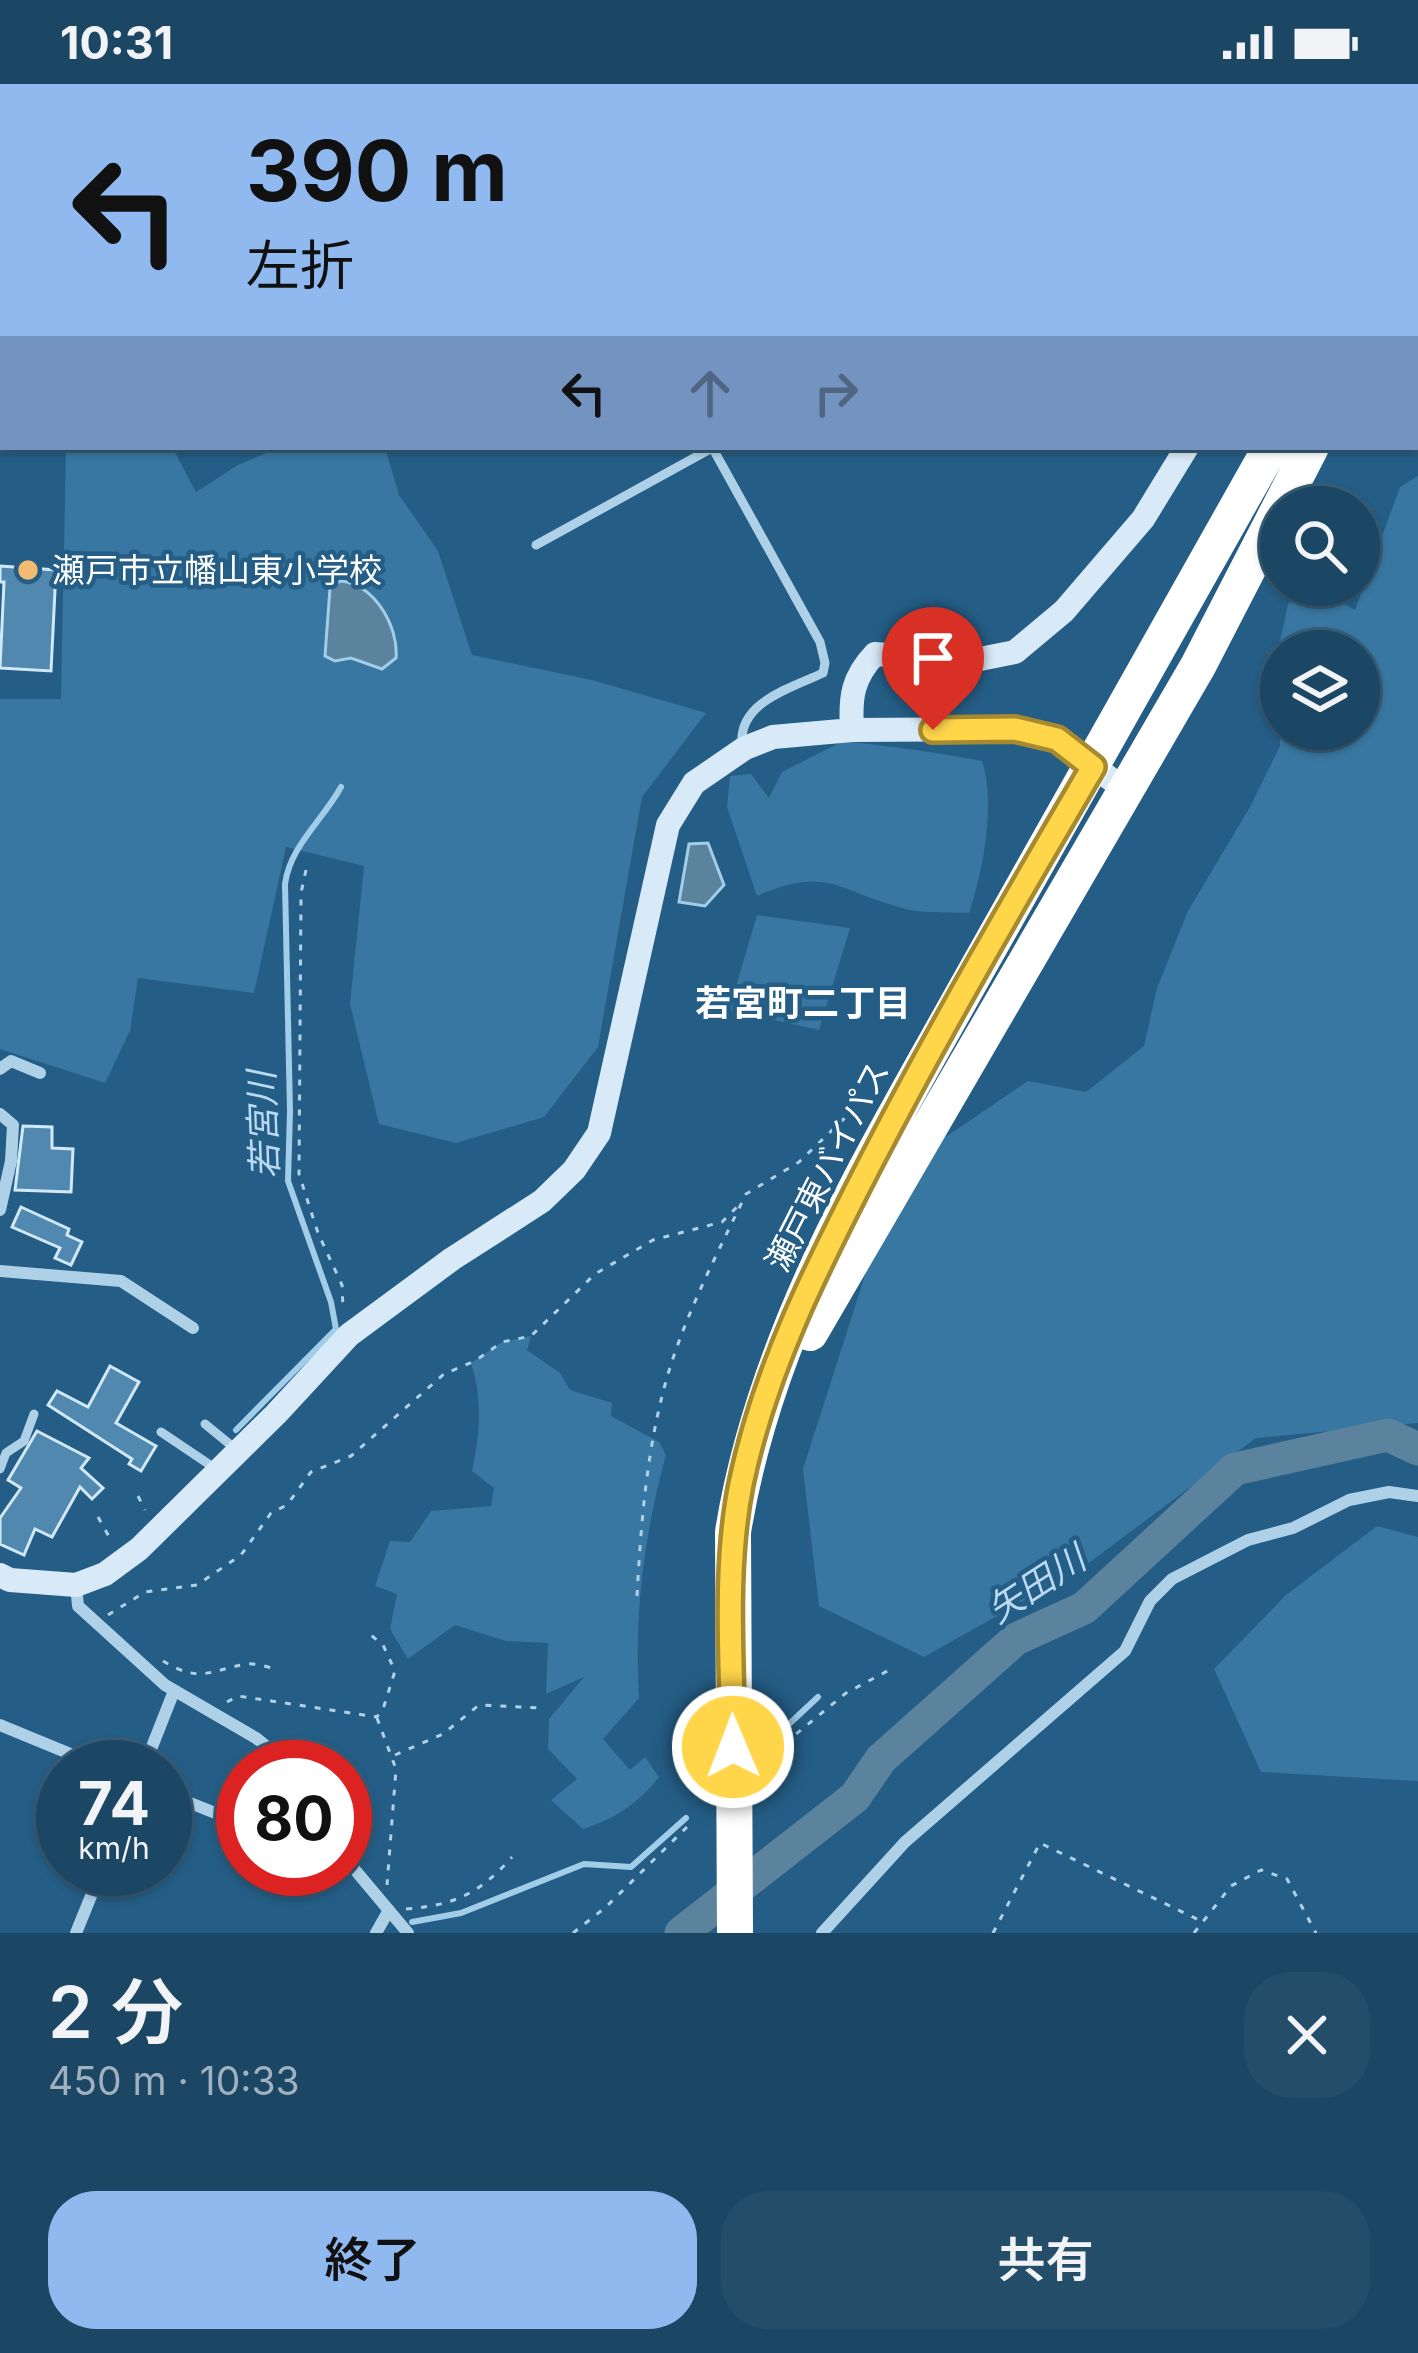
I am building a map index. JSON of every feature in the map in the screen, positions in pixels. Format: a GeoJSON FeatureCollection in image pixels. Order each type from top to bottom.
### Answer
{"type":"FeatureCollection","features":[{"type":"Feature","properties":{"kind":"highway","name":"瀬戸東バイパス"},"geometry":{"type":"LineString","coordinates":[[735,1933],[733,1532],[741,1482],[781,1349],[806,1288],[905,1098],[1268,450]]}},
{"type":"Feature","properties":{"kind":"highway","name":"瀬戸東バイパス"},"geometry":{"type":"LineString","coordinates":[[734,1570],[776,1412],[815,1322],[1198,666],[1309,450]]}},
{"type":"Feature","properties":{"kind":"street"},"geometry":{"type":"LineString","coordinates":[[852,730],[850,705],[856,674],[875,654],[970,661],[1015,652],[1064,611],[1143,519],[1185,450]]}},
{"type":"Feature","properties":{"kind":"street"},"geometry":{"type":"LineString","coordinates":[[0,1575],[10,1580],[76,1585],[105,1574],[219,1471],[349,1335],[452,1259],[542,1202],[574,1170],[599,1133],[668,825],[694,783],[743,750],[773,737],[852,730],[1015,729],[1057,739],[1124,789]]}},
{"type":"Feature","properties":{"kind":"street"},"geometry":{"type":"LineString","coordinates":[[0,1069],[11,1060],[40,1073]]}},
{"type":"Feature","properties":{"kind":"street"},"geometry":{"type":"LineString","coordinates":[[0,1114],[13,1125],[0,1210]]}},
{"type":"Feature","properties":{"kind":"street"},"geometry":{"type":"LineString","coordinates":[[0,1271],[121,1281],[193,1328]]}},
{"type":"Feature","properties":{"kind":"street"},"geometry":{"type":"LineString","coordinates":[[822,1933],[905,1842],[1125,1651],[1150,1601],[1172,1579],[1248,1540],[1293,1528],[1349,1500],[1389,1492],[1418,1496]]}},
{"type":"Feature","properties":{"kind":"street"},"geometry":{"type":"LineString","coordinates":[[76,1585],[78,1606],[95,1625],[174,1691],[258,1740]]}},
{"type":"Feature","properties":{"kind":"street"},"geometry":{"type":"LineString","coordinates":[[155,1740],[174,1691]]}},
{"type":"Feature","properties":{"kind":"street"},"geometry":{"type":"LineString","coordinates":[[0,1725],[37,1740]]}},
{"type":"Feature","properties":{"kind":"street"},"geometry":{"type":"LineString","coordinates":[[372,1891],[408,1933]]}},
{"type":"Feature","properties":{"kind":"street"},"geometry":{"type":"LineString","coordinates":[[76,1933],[91,1896]]}},
{"type":"Feature","properties":{"kind":"street"},"geometry":{"type":"LineString","coordinates":[[376,1933],[384,1905]]}},
{"type":"Feature","properties":{"kind":"lane"},"geometry":{"type":"LineString","coordinates":[[536,545],[707,450]]}},
{"type":"Feature","properties":{"kind":"lane"},"geometry":{"type":"LineString","coordinates":[[714,450],[820,642],[825,663],[823,674],[770,698],[748,715],[741,730],[743,750]]}},
{"type":"Feature","properties":{"kind":"lane"},"geometry":{"type":"LineString","coordinates":[[0,1469],[6,1453],[24,1441],[34,1414]]}},
{"type":"Feature","properties":{"kind":"lane"},"geometry":{"type":"LineString","coordinates":[[205,1424],[238,1451]]}},
{"type":"Feature","properties":{"kind":"lane"},"geometry":{"type":"LineString","coordinates":[[161,1432],[219,1471]]}},
{"type":"Feature","properties":{"kind":"path"},"geometry":{"type":"LineString","coordinates":[[306,870],[301,893],[299,1174],[342,1285],[349,1335]]}},
{"type":"Feature","properties":{"kind":"path"},"geometry":{"type":"LineString","coordinates":[[637,1596],[648,1465],[669,1373],[717,1250],[746,1194],[799,1162],[880,1084],[905,1098]]}},
{"type":"Feature","properties":{"kind":"path"},"geometry":{"type":"LineString","coordinates":[[95,1625],[145,1592],[197,1585],[241,1555],[271,1513],[287,1505],[311,1472],[351,1456],[445,1375],[502,1342],[531,1336],[595,1274],[653,1240],[722,1222],[742,1202]]}},
{"type":"Feature","properties":{"kind":"path"},"geometry":{"type":"LineString","coordinates":[[98,1517],[122,1561]]}},
{"type":"Feature","properties":{"kind":"path"},"geometry":{"type":"LineString","coordinates":[[366,1630],[383,1645],[395,1671],[376,1717]]}},
{"type":"Feature","properties":{"kind":"path"},"geometry":{"type":"LineString","coordinates":[[162,1660],[178,1671],[210,1675],[250,1663],[276,1669]]}},
{"type":"Feature","properties":{"kind":"path"},"geometry":{"type":"LineString","coordinates":[[773,1753],[846,1693],[892,1668]]}},
{"type":"Feature","properties":{"kind":"path"},"geometry":{"type":"LineString","coordinates":[[209,1711],[238,1696],[376,1717]]}},
{"type":"Feature","properties":{"kind":"path"},"geometry":{"type":"LineString","coordinates":[[393,1756],[443,1735],[478,1706],[540,1708]]}},
{"type":"Feature","properties":{"kind":"path"},"geometry":{"type":"LineString","coordinates":[[376,1717],[393,1756],[384,1905],[461,1900],[512,1857]]}},
{"type":"Feature","properties":{"kind":"path"},"geometry":{"type":"LineString","coordinates":[[573,1933],[606,1907],[686,1827]]}},
{"type":"Feature","properties":{"kind":"path"},"geometry":{"type":"LineString","coordinates":[[993,1933],[1040,1843],[1201,1921]]}},
{"type":"Feature","properties":{"kind":"path"},"geometry":{"type":"LineString","coordinates":[[1194,1933],[1241,1878],[1261,1870],[1287,1879],[1316,1933]]}},
{"type":"Feature","properties":{"kind":"shaded area"},"geometry":{"type":"Polygon","coordinates":[[[66,450],[174,450],[196,492],[273,450],[386,450],[399,495],[438,551],[472,655],[592,680],[706,713],[642,797],[598,1047],[544,1117],[456,1143],[379,1124],[350,1004],[364,866],[286,847],[254,993],[138,978],[130,1031],[105,1083],[0,1049],[0,699],[61,699],[66,450]]]}},
{"type":"Feature","properties":{"kind":"shaded area"},"geometry":{"type":"Polygon","coordinates":[[[1418,476],[1418,1423],[1256,1438],[1082,1568],[924,1657],[819,1606],[803,1469],[876,1241],[916,1157],[1028,1081],[1086,1092],[1144,1046],[1157,988],[1188,911],[1278,750],[1380,750],[1380,630],[1282,630],[1288,606],[1355,610],[1356,606],[1380,606],[1380,542],[1400,487],[1418,476]]]}},
{"type":"Feature","properties":{"kind":"shaded area"},"geometry":{"type":"Polygon","coordinates":[[[340,581],[364,590],[389,621],[396,658],[382,669],[351,658],[335,661],[325,656],[330,588],[340,581]]]}},
{"type":"Feature","properties":{"kind":"shaded area"},"geometry":{"type":"Polygon","coordinates":[[[843,741],[982,761],[988,796],[986,837],[969,913],[910,910],[817,882],[800,882],[757,896],[727,807],[730,776],[751,774],[769,798],[782,772],[843,741]]]}},
{"type":"Feature","properties":{"kind":"shaded area"},"geometry":{"type":"Polygon","coordinates":[[[708,843],[724,885],[705,906],[679,902],[689,844],[708,843]]]}},
{"type":"Feature","properties":{"kind":"shaded area"},"geometry":{"type":"Polygon","coordinates":[[[757,915],[850,928],[819,1030],[729,1010],[757,915]]]}},
{"type":"Feature","properties":{"kind":"shaded area"},"geometry":{"type":"Polygon","coordinates":[[[531,1336],[527,1350],[560,1373],[570,1390],[612,1403],[611,1416],[659,1442],[666,1455],[642,1575],[639,1698],[603,1739],[630,1770],[645,1757],[659,1777],[625,1809],[583,1829],[551,1800],[577,1779],[548,1749],[549,1719],[584,1677],[546,1694],[548,1643],[506,1641],[455,1625],[408,1659],[390,1629],[397,1594],[375,1586],[390,1541],[410,1542],[431,1511],[491,1506],[494,1488],[472,1471],[479,1417],[471,1363],[502,1342],[531,1336]]]}},
{"type":"Feature","properties":{"kind":"shaded area"},"geometry":{"type":"Polygon","coordinates":[[[1377,1526],[1418,1537],[1418,1781],[1261,1772],[1214,1669],[1286,1595],[1377,1526]]]}},
{"type":"Feature","properties":{"kind":"building"},"geometry":{"type":"Polygon","coordinates":[[[0,566],[56,570],[51,671],[0,668],[4,582],[0,582],[0,566]]]}},
{"type":"Feature","properties":{"kind":"building"},"geometry":{"type":"Polygon","coordinates":[[[23,1126],[52,1127],[52,1148],[73,1149],[71,1192],[15,1190],[23,1126]]]}},
{"type":"Feature","properties":{"kind":"building"},"geometry":{"type":"Polygon","coordinates":[[[21,1207],[69,1229],[67,1235],[82,1242],[71,1265],[55,1258],[60,1248],[12,1227],[21,1207]]]}},
{"type":"Feature","properties":{"kind":"building"},"geometry":{"type":"Polygon","coordinates":[[[110,1366],[139,1382],[116,1423],[156,1446],[141,1471],[129,1464],[132,1459],[48,1405],[57,1391],[88,1407],[110,1366]]]}},
{"type":"Feature","properties":{"kind":"building"},"geometry":{"type":"Polygon","coordinates":[[[37,1431],[89,1458],[81,1468],[103,1488],[92,1499],[80,1487],[52,1537],[35,1529],[24,1555],[0,1544],[0,1518],[21,1488],[8,1480],[37,1431]]]}},
{"type":"Feature","properties":{"kind":"waterway","name":"若宮川"},"geometry":{"type":"LineString","coordinates":[[236,1430],[336,1329],[288,1181],[285,884],[300,845],[341,787]]}},
{"type":"Feature","properties":{"kind":"waterway","name":"矢田川"},"geometry":{"type":"LineString","coordinates":[[681,1933],[855,1797],[881,1759],[1016,1639],[1084,1608],[1235,1469],[1388,1435],[1418,1449]]}},
{"type":"Feature","properties":{"kind":"waterway"},"geometry":{"type":"LineString","coordinates":[[773,1739],[818,1697]]}},
{"type":"Feature","properties":{"kind":"waterway"},"geometry":{"type":"LineString","coordinates":[[412,1922],[461,1913],[584,1864],[631,1867],[686,1818]]}},
{"type":"Feature","properties":{"kind":"place","name":"瀬戸市立幡山東小学校"},"geometry":{"type":"Point","coordinates":[28,570]}},
{"type":"Feature","properties":{"kind":"district","name":"若宮町二丁目"},"geometry":{"type":"Point","coordinates":[803,1003]}},
{"type":"Feature","properties":{"kind":"route"},"geometry":{"type":"LineString","coordinates":[[733,1747],[733,1532],[741,1482],[781,1349],[806,1288],[899,1108],[1093,767],[1057,739],[1015,729],[933,730]]}}]}
